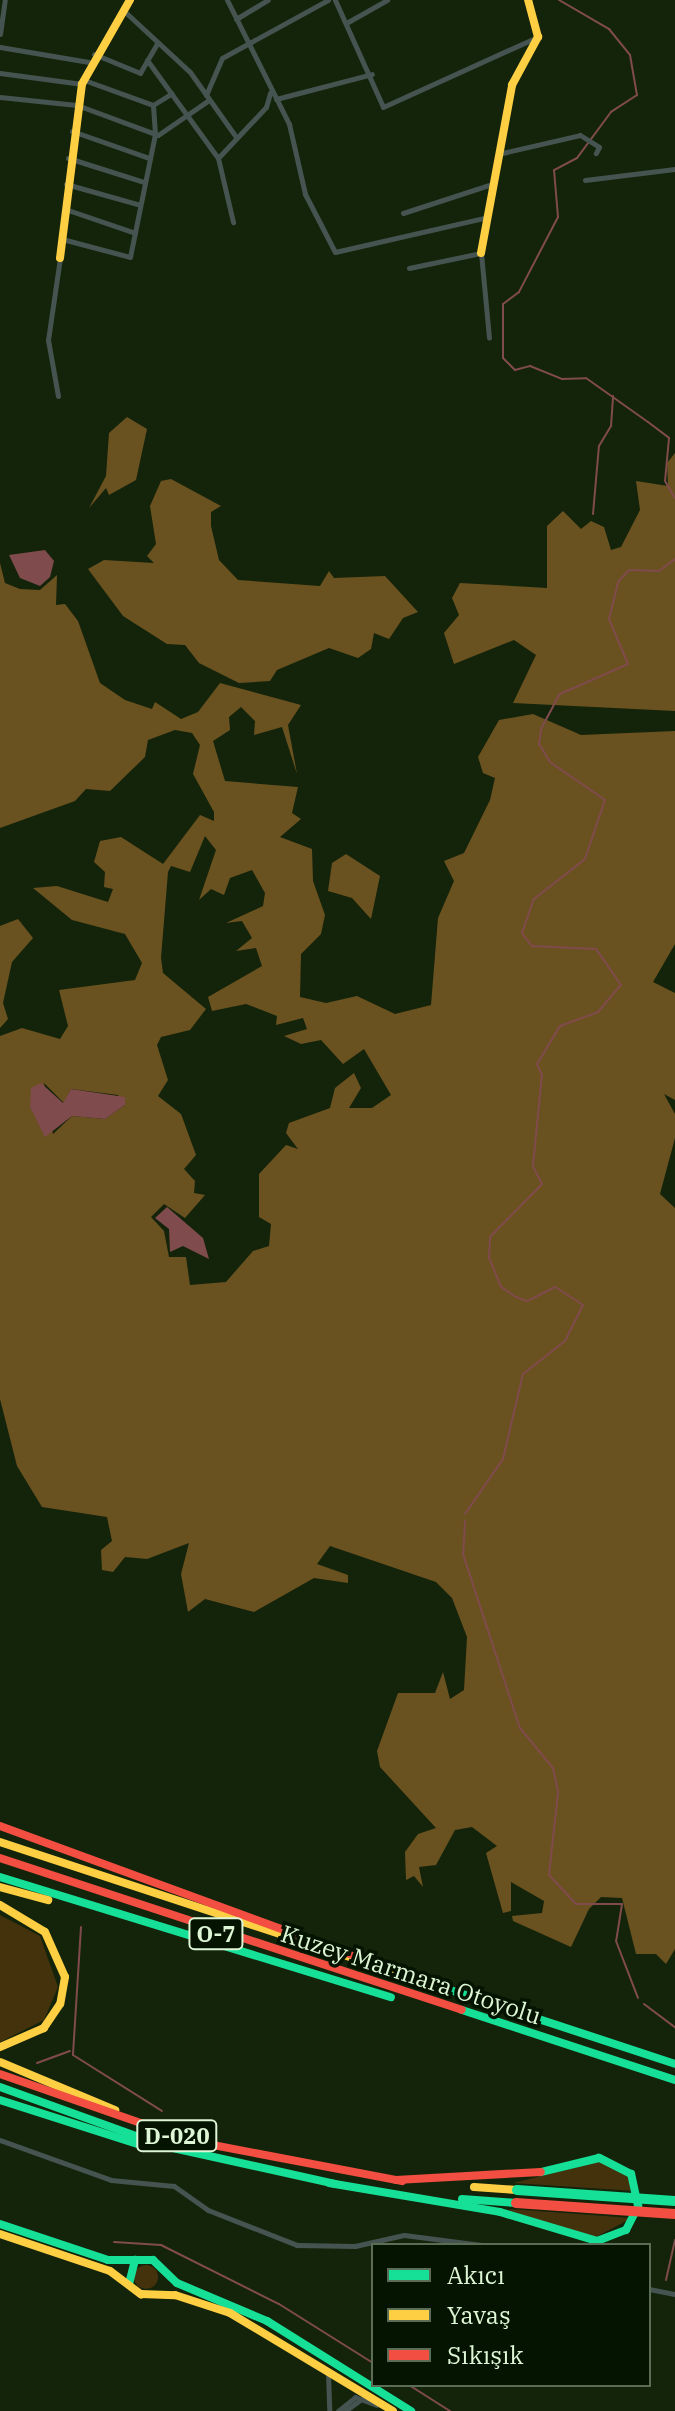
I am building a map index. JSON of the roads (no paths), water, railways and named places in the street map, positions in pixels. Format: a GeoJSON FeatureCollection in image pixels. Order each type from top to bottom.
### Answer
{"type":"FeatureCollection","features":[{"type":"Feature","properties":{"kind":"main road"},"geometry":{"type":"LineString","coordinates":[[60,258],[68,158],[82,82],[92,58],[130,0]]}},
{"type":"Feature","properties":{"kind":"main road"},"geometry":{"type":"LineString","coordinates":[[481,253],[489,185],[512,85],[538,37],[528,0]]}},
{"type":"Feature","properties":{"kind":"main road"},"geometry":{"type":"LineString","coordinates":[[0,1824],[102,1867],[425,1985]]}},
{"type":"Feature","properties":{"kind":"main road","name":"Kuzey Marmara Otoyolu"},"geometry":{"type":"LineString","coordinates":[[0,1842],[425,1985],[671,2063]]}},
{"type":"Feature","properties":{"kind":"main road","name":"Kuzey Marmara Otoyolu"},"geometry":{"type":"LineString","coordinates":[[0,1858],[433,2004],[672,2079]]}},
{"type":"Feature","properties":{"kind":"main road"},"geometry":{"type":"LineString","coordinates":[[0,1877],[433,2004]]}},
{"type":"Feature","properties":{"kind":"main road"},"geometry":{"type":"LineString","coordinates":[[0,1887],[201,1937]]}},
{"type":"Feature","properties":{"kind":"main road"},"geometry":{"type":"LineString","coordinates":[[0,1905],[45,1932],[65,1977],[60,2004],[44,2028],[0,2047]]}},
{"type":"Feature","properties":{"kind":"main road"},"geometry":{"type":"LineString","coordinates":[[0,2062],[131,2116],[360,2176]]}},
{"type":"Feature","properties":{"kind":"main road","name":"D-020"},"geometry":{"type":"LineString","coordinates":[[0,2074],[192,2141],[360,2176],[675,2201]]}},
{"type":"Feature","properties":{"kind":"main road","name":"D-020"},"geometry":{"type":"LineString","coordinates":[[0,2087],[239,2165],[329,2183],[516,2203],[675,2214]]}},
{"type":"Feature","properties":{"kind":"main road"},"geometry":{"type":"LineString","coordinates":[[1,2100],[132,2143],[239,2165]]}},
{"type":"Feature","properties":{"kind":"main road"},"geometry":{"type":"LineString","coordinates":[[329,2183],[500,2212],[597,2241],[626,2230],[638,2206],[631,2174],[599,2158],[510,2179],[396,2180]]}},
{"type":"Feature","properties":{"kind":"main road"},"geometry":{"type":"LineString","coordinates":[[0,2224],[100,2258],[153,2260],[164,2272],[267,2321],[371,2386]]}},
{"type":"Feature","properties":{"kind":"main road"},"geometry":{"type":"LineString","coordinates":[[0,2234],[155,2293],[230,2313],[326,2368],[389,2409]]}},
{"type":"Feature","properties":{"kind":"main road"},"geometry":{"type":"LineString","coordinates":[[129,2284],[135,2260]]}},
{"type":"Feature","properties":{"kind":"main road"},"geometry":{"type":"LineString","coordinates":[[155,2293],[164,2272]]}},
{"type":"Feature","properties":{"kind":"main road"},"geometry":{"type":"LineString","coordinates":[[373,2387],[411,2411]]}},
{"type":"Feature","properties":{"kind":"street"},"geometry":{"type":"LineString","coordinates":[[0,34],[5,0]]}},
{"type":"Feature","properties":{"kind":"street"},"geometry":{"type":"LineString","coordinates":[[227,0],[270,93],[276,99],[305,194],[335,252],[483,218]]}},
{"type":"Feature","properties":{"kind":"street"},"geometry":{"type":"LineString","coordinates":[[236,19],[268,0]]}},
{"type":"Feature","properties":{"kind":"street"},"geometry":{"type":"LineString","coordinates":[[155,134],[187,115],[208,97],[222,58],[246,39],[328,0]]}},
{"type":"Feature","properties":{"kind":"street"},"geometry":{"type":"LineString","coordinates":[[335,0],[372,74],[383,107],[538,37]]}},
{"type":"Feature","properties":{"kind":"street"},"geometry":{"type":"LineString","coordinates":[[348,22],[387,0]]}},
{"type":"Feature","properties":{"kind":"street"},"geometry":{"type":"LineString","coordinates":[[123,10],[208,97],[236,137]]}},
{"type":"Feature","properties":{"kind":"street"},"geometry":{"type":"LineString","coordinates":[[0,47],[92,58],[140,73],[157,43]]}},
{"type":"Feature","properties":{"kind":"street"},"geometry":{"type":"LineString","coordinates":[[147,60],[218,158],[233,222]]}},
{"type":"Feature","properties":{"kind":"street"},"geometry":{"type":"LineString","coordinates":[[0,73],[82,82],[153,105]]}},
{"type":"Feature","properties":{"kind":"street"},"geometry":{"type":"LineString","coordinates":[[276,99],[372,74]]}},
{"type":"Feature","properties":{"kind":"street"},"geometry":{"type":"LineString","coordinates":[[153,105],[172,93]]}},
{"type":"Feature","properties":{"kind":"street"},"geometry":{"type":"LineString","coordinates":[[218,158],[270,93]]}},
{"type":"Feature","properties":{"kind":"street"},"geometry":{"type":"LineString","coordinates":[[0,97],[77,105],[155,134]]}},
{"type":"Feature","properties":{"kind":"street"},"geometry":{"type":"LineString","coordinates":[[61,238],[130,257],[155,134],[153,105]]}},
{"type":"Feature","properties":{"kind":"street"},"geometry":{"type":"LineString","coordinates":[[72,131],[149,158]]}},
{"type":"Feature","properties":{"kind":"street"},"geometry":{"type":"LineString","coordinates":[[498,154],[567,135],[588,138],[597,145],[596,153]]}},
{"type":"Feature","properties":{"kind":"street"},"geometry":{"type":"LineString","coordinates":[[68,158],[144,182]]}},
{"type":"Feature","properties":{"kind":"street"},"geometry":{"type":"LineString","coordinates":[[585,180],[675,169]]}},
{"type":"Feature","properties":{"kind":"street"},"geometry":{"type":"LineString","coordinates":[[66,184],[140,205]]}},
{"type":"Feature","properties":{"kind":"street"},"geometry":{"type":"LineString","coordinates":[[403,213],[489,185]]}},
{"type":"Feature","properties":{"kind":"street"},"geometry":{"type":"LineString","coordinates":[[64,209],[135,233]]}},
{"type":"Feature","properties":{"kind":"street"},"geometry":{"type":"LineString","coordinates":[[409,268],[481,253],[489,338]]}},
{"type":"Feature","properties":{"kind":"street"},"geometry":{"type":"LineString","coordinates":[[58,396],[48,340],[60,258]]}},
{"type":"Feature","properties":{"kind":"street"},"geometry":{"type":"LineString","coordinates":[[0,2140],[111,2180],[174,2186],[208,2210],[297,2245],[355,2246],[404,2235],[466,2243]]}},
{"type":"Feature","properties":{"kind":"street"},"geometry":{"type":"LineString","coordinates":[[651,2289],[675,2294]]}},
{"type":"Feature","properties":{"kind":"street"},"geometry":{"type":"LineString","coordinates":[[326,2368],[333,2391],[329,2411]]}},
{"type":"Feature","properties":{"kind":"street"},"geometry":{"type":"LineString","coordinates":[[338,2411],[349,2399],[365,2399],[389,2409]]}},
{"type":"Feature","properties":{"kind":"street"},"geometry":{"type":"LineString","coordinates":[[345,2411],[365,2399]]}},
{"type":"Feature","properties":{"kind":"waterway"},"geometry":{"type":"LineString","coordinates":[[559,0],[609,29],[630,55],[637,95],[611,112],[577,158],[554,170],[558,217],[519,292],[503,304],[503,358],[515,370],[530,366],[562,379],[586,378],[669,438],[665,481],[675,498]]}},
{"type":"Feature","properties":{"kind":"waterway"},"geometry":{"type":"LineString","coordinates":[[593,514],[599,446],[611,426],[613,396]]}},
{"type":"Feature","properties":{"kind":"waterway"},"geometry":{"type":"LineString","coordinates":[[465,1514],[503,1459],[523,1374],[565,1341],[583,1305],[555,1287],[527,1301],[516,1297],[501,1287],[489,1258],[490,1237],[542,1184],[533,1166],[542,1075],[537,1064],[560,1026],[598,1012],[621,985],[596,949],[532,946],[522,933],[534,899],[585,859],[605,800],[550,762],[539,744],[541,729],[560,694],[628,664],[609,619],[618,582],[629,570],[659,571],[675,559]]}},
{"type":"Feature","properties":{"kind":"waterway"},"geometry":{"type":"LineString","coordinates":[[465,1521],[463,1554],[520,1728],[553,1768],[558,1792],[549,1875],[576,1904],[622,1904],[616,1941],[638,1998]]}},
{"type":"Feature","properties":{"kind":"waterway"},"geometry":{"type":"LineString","coordinates":[[81,1927],[73,2055],[162,2111]]}},
{"type":"Feature","properties":{"kind":"waterway"},"geometry":{"type":"LineString","coordinates":[[644,2004],[675,2027]]}},
{"type":"Feature","properties":{"kind":"waterway"},"geometry":{"type":"LineString","coordinates":[[37,2063],[70,2051]]}},
{"type":"Feature","properties":{"kind":"waterway"},"geometry":{"type":"LineString","coordinates":[[666,2280],[675,2240]]}},
{"type":"Feature","properties":{"kind":"waterway"},"geometry":{"type":"LineString","coordinates":[[114,2242],[161,2245],[279,2304],[371,2362]]}},
{"type":"Feature","properties":{"kind":"waterway"},"geometry":{"type":"LineString","coordinates":[[412,2387],[450,2411]]}}]}
